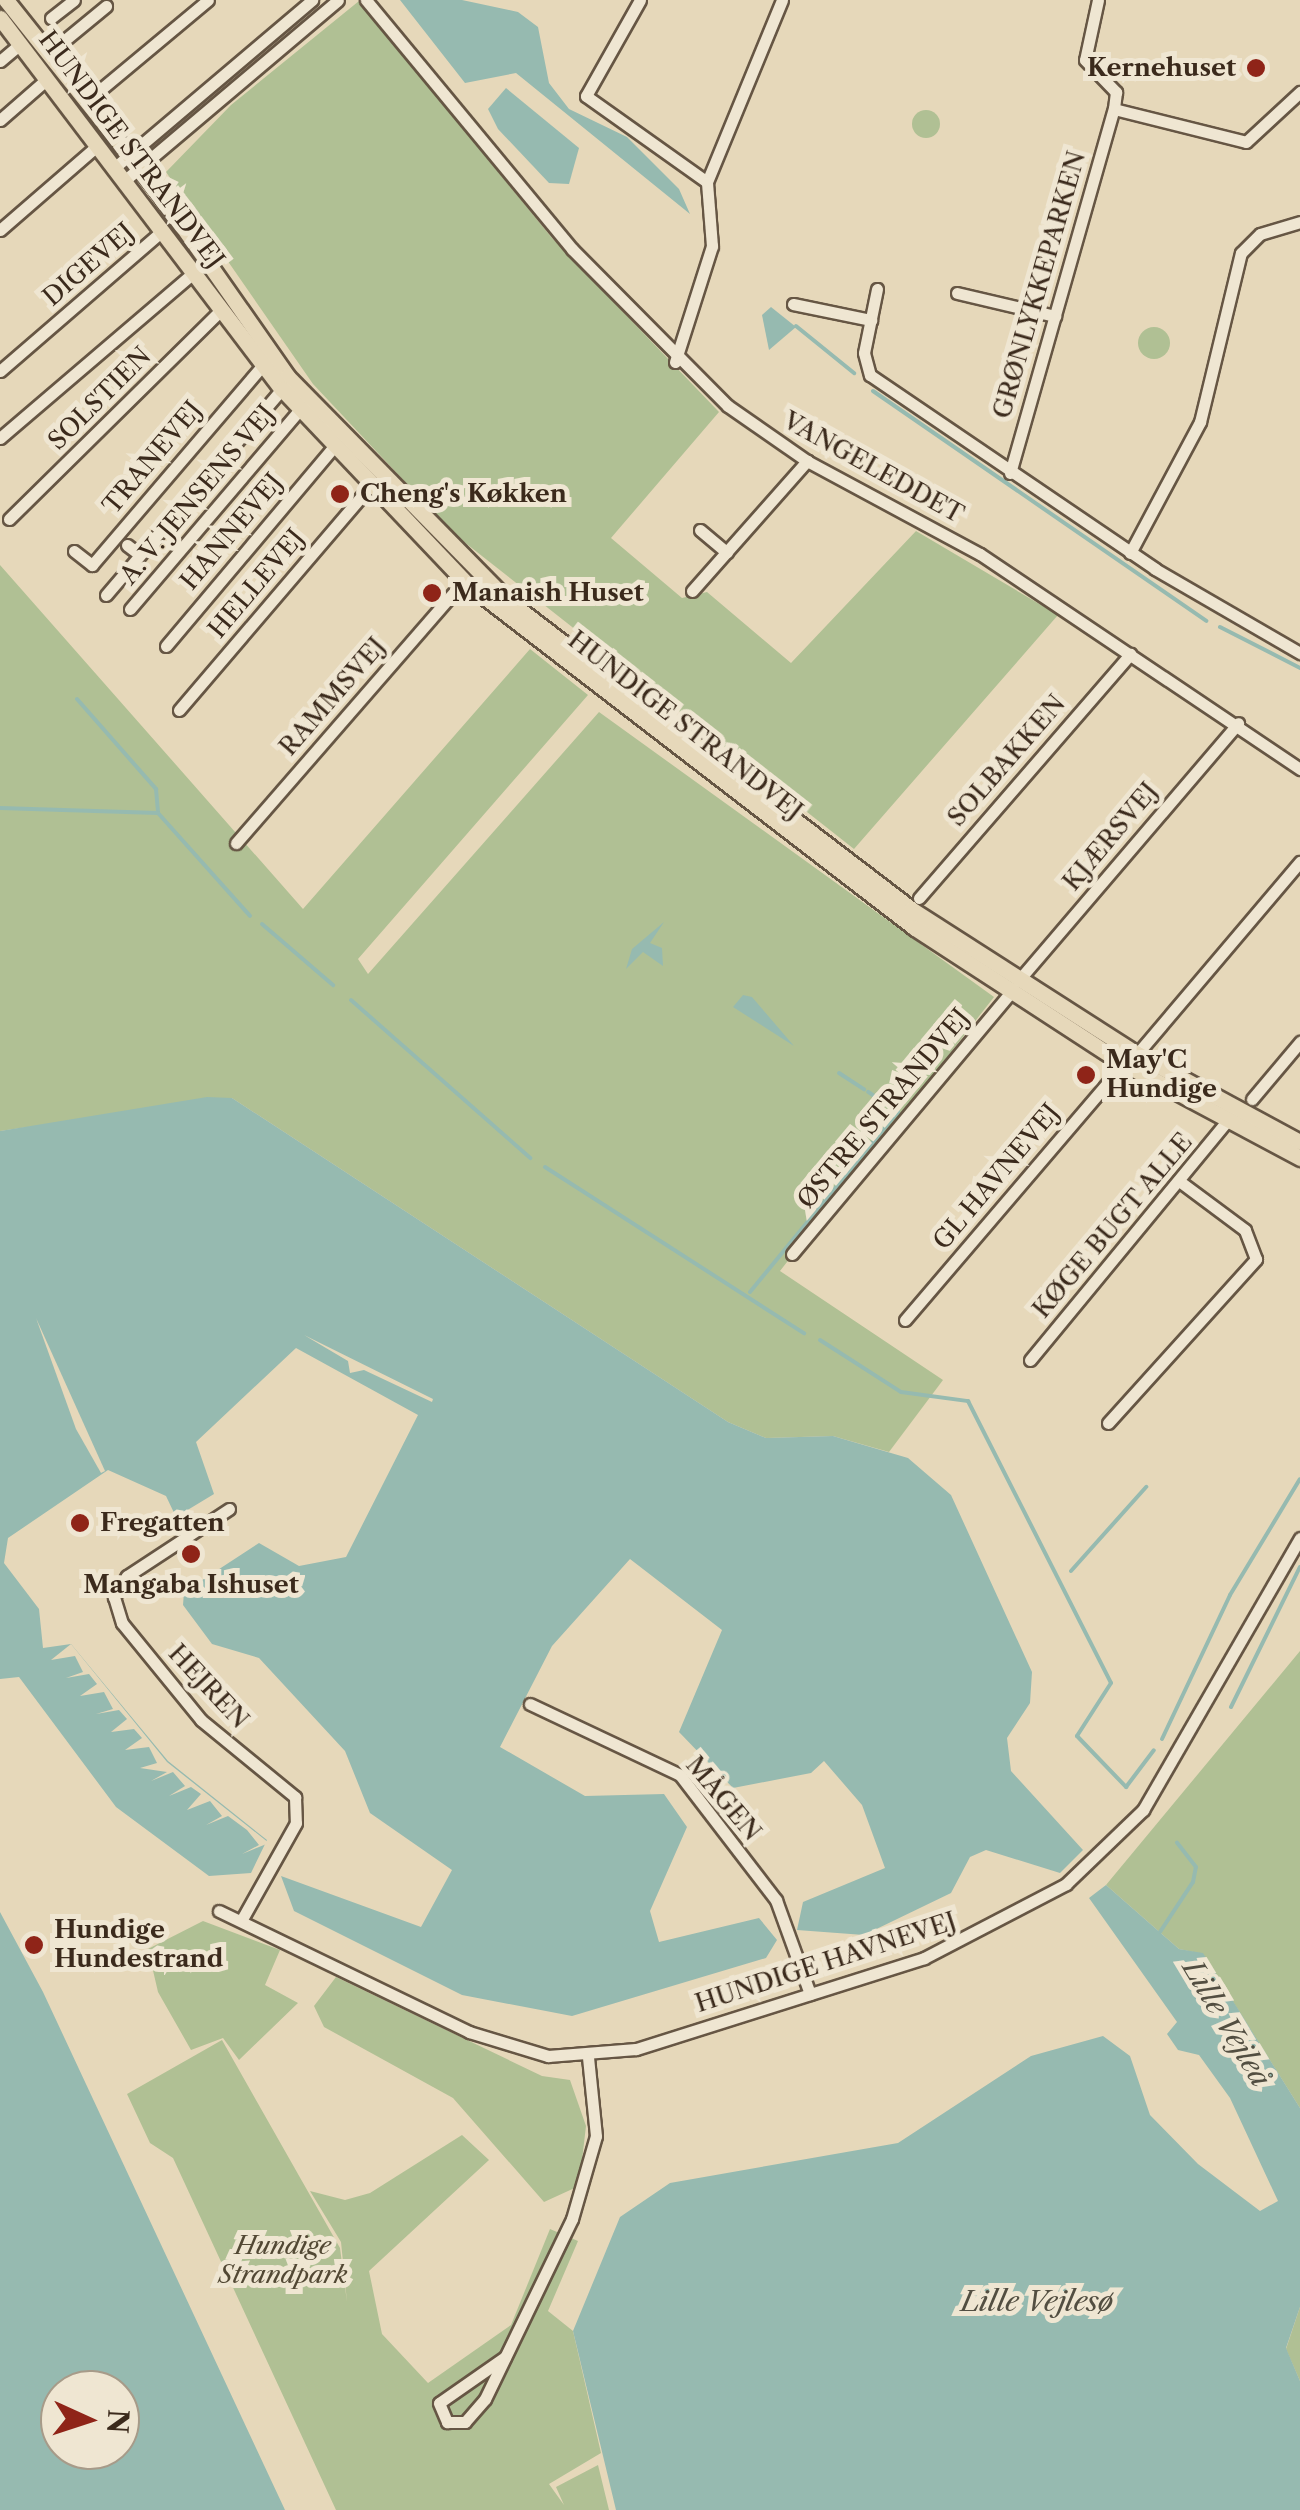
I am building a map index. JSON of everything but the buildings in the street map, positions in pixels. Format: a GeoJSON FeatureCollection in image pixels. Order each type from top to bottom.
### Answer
{"type":"FeatureCollection","features":[{"type":"Feature","properties":{"kind":"main road","name":"HUNDIGE STRANDVEJ"},"geometry":{"type":"LineString","coordinates":[[6,0],[135,161],[294,385],[508,602],[1014,987]]}},
{"type":"Feature","properties":{"kind":"main road","name":"HUNDIGE STRANDVEJ"},"geometry":{"type":"LineString","coordinates":[[0,18],[282,389],[333,448],[464,581],[767,822],[1014,987],[1228,1120],[1300,1158]]}},
{"type":"Feature","properties":{"kind":"main road","name":"HUNDIGE STRANDVEJ"},"geometry":{"type":"LineString","coordinates":[[1131,1059],[1300,1142]]}},
{"type":"Feature","properties":{"kind":"street"},"geometry":{"type":"LineString","coordinates":[[52,18],[74,0]]}},
{"type":"Feature","properties":{"kind":"street"},"geometry":{"type":"LineString","coordinates":[[88,100],[208,0]]}},
{"type":"Feature","properties":{"kind":"street"},"geometry":{"type":"LineString","coordinates":[[135,161],[312,0]]}},
{"type":"Feature","properties":{"kind":"street"},"geometry":{"type":"LineString","coordinates":[[119,174],[338,0]]}},
{"type":"Feature","properties":{"kind":"street","name":"VANGELEDDET"},"geometry":{"type":"LineString","coordinates":[[366,0],[676,362],[806,461],[980,554],[1238,723],[1300,769]]}},
{"type":"Feature","properties":{"kind":"street"},"geometry":{"type":"LineString","coordinates":[[640,0],[586,96],[707,182]]}},
{"type":"Feature","properties":{"kind":"street"},"geometry":{"type":"LineString","coordinates":[[676,362],[712,246],[707,182],[782,0]]}},
{"type":"Feature","properties":{"kind":"street"},"geometry":{"type":"LineString","coordinates":[[1098,0],[1085,60],[1116,92],[1114,109],[1246,142],[1300,92]]}},
{"type":"Feature","properties":{"kind":"street"},"geometry":{"type":"LineString","coordinates":[[49,53],[106,6]]}},
{"type":"Feature","properties":{"kind":"street"},"geometry":{"type":"LineString","coordinates":[[0,61],[20,44]]}},
{"type":"Feature","properties":{"kind":"street"},"geometry":{"type":"LineString","coordinates":[[0,120],[47,80]]}},
{"type":"Feature","properties":{"kind":"street","name":"GRØNLYKKEPARKEN"},"geometry":{"type":"LineString","coordinates":[[1010,473],[1114,109]]}},
{"type":"Feature","properties":{"kind":"street"},"geometry":{"type":"LineString","coordinates":[[0,230],[97,146]]}},
{"type":"Feature","properties":{"kind":"street"},"geometry":{"type":"LineString","coordinates":[[1130,553],[1200,422],[1242,252],[1260,234],[1300,222]]}},
{"type":"Feature","properties":{"kind":"street","name":"DIGEVEJ"},"geometry":{"type":"LineString","coordinates":[[0,371],[162,232]]}},
{"type":"Feature","properties":{"kind":"street"},"geometry":{"type":"LineString","coordinates":[[1013,373],[1042,248]]}},
{"type":"Feature","properties":{"kind":"street"},"geometry":{"type":"LineString","coordinates":[[0,438],[193,273]]}},
{"type":"Feature","properties":{"kind":"street"},"geometry":{"type":"LineString","coordinates":[[877,290],[871,320],[870,375],[1130,553],[1300,652]]}},
{"type":"Feature","properties":{"kind":"street"},"geometry":{"type":"LineString","coordinates":[[956,292],[1055,316]]}},
{"type":"Feature","properties":{"kind":"street"},"geometry":{"type":"LineString","coordinates":[[793,304],[871,320]]}},
{"type":"Feature","properties":{"kind":"street","name":"SOLSTIEN"},"geometry":{"type":"LineString","coordinates":[[9,519],[221,310]]}},
{"type":"Feature","properties":{"kind":"street","name":"TRANEVEJ"},"geometry":{"type":"LineString","coordinates":[[74,552],[92,565],[263,365]]}},
{"type":"Feature","properties":{"kind":"street"},"geometry":{"type":"LineString","coordinates":[[106,595],[282,389]]}},
{"type":"Feature","properties":{"kind":"street","name":"A. V. JENSENS VEJ"},"geometry":{"type":"LineString","coordinates":[[130,610],[300,410]]}},
{"type":"Feature","properties":{"kind":"street","name":"HANNEVEJ"},"geometry":{"type":"LineString","coordinates":[[166,646],[333,448]]}},
{"type":"Feature","properties":{"kind":"street"},"geometry":{"type":"LineString","coordinates":[[692,591],[806,461]]}},
{"type":"Feature","properties":{"kind":"street","name":"HELLEVEJ"},"geometry":{"type":"LineString","coordinates":[[179,710],[370,486]]}},
{"type":"Feature","properties":{"kind":"street"},"geometry":{"type":"LineString","coordinates":[[700,530],[726,553]]}},
{"type":"Feature","properties":{"kind":"street"},"geometry":{"type":"LineString","coordinates":[[127,545],[139,554]]}},
{"type":"Feature","properties":{"kind":"street","name":"RAMMSVEJ"},"geometry":{"type":"LineString","coordinates":[[236,843],[464,581]]}},
{"type":"Feature","properties":{"kind":"street","name":"SOLBAKKEN"},"geometry":{"type":"LineString","coordinates":[[919,898],[1130,654]]}},
{"type":"Feature","properties":{"kind":"street","name":"KJÆRSVEJ"},"geometry":{"type":"LineString","coordinates":[[1014,987],[1238,723]]}},
{"type":"Feature","properties":{"kind":"street","name":"GL HAVNEVEJ"},"geometry":{"type":"LineString","coordinates":[[905,1320],[1300,862]]}},
{"type":"Feature","properties":{"kind":"street","name":"ØSTRE STRANDVEJ"},"geometry":{"type":"LineString","coordinates":[[792,1254],[1014,987]]}},
{"type":"Feature","properties":{"kind":"street"},"geometry":{"type":"LineString","coordinates":[[1252,1099],[1300,1042]]}},
{"type":"Feature","properties":{"kind":"street","name":"KØGE BUGT ALLE"},"geometry":{"type":"LineString","coordinates":[[1030,1360],[1182,1183],[1228,1120]]}},
{"type":"Feature","properties":{"kind":"street"},"geometry":{"type":"LineString","coordinates":[[1108,1423],[1256,1259],[1245,1230],[1182,1183]]}},
{"type":"Feature","properties":{"kind":"street","name":"HEJREN"},"geometry":{"type":"LineString","coordinates":[[230,1510],[127,1576],[114,1597],[122,1622],[201,1720],[294,1797],[296,1822],[240,1921]]}},
{"type":"Feature","properties":{"kind":"street","name":"HUNDIGE HAVNEVEJ"},"geometry":{"type":"LineString","coordinates":[[219,1910],[494,2042],[588,2057],[810,1994],[967,1941],[1094,1862],[1190,1740],[1300,1538]]}},
{"type":"Feature","properties":{"kind":"street","name":"MÅGEN"},"geometry":{"type":"LineString","coordinates":[[530,1704],[680,1775],[776,1900],[810,1994]]}},
{"type":"Feature","properties":{"kind":"street"},"geometry":{"type":"LineString","coordinates":[[505,2356],[438,2403],[447,2422],[466,2422],[505,2356],[586,2182],[596,2136],[588,2057]]}},
{"type":"Feature","properties":{"kind":"green space"},"geometry":{"type":"Polygon","coordinates":[[[359,1],[552,238],[719,412],[611,538],[682,598],[707,592],[791,663],[916,531],[1058,615],[854,849],[454,534],[313,384],[166,172],[231,105],[359,1]]]}},
{"type":"Feature","properties":{"kind":"green space"},"geometry":{"type":"Polygon","coordinates":[[[926,110],[936,114],[940,124],[936,134],[926,138],[916,134],[912,124],[916,114],[926,110]]]}},
{"type":"Feature","properties":{"kind":"green space"},"geometry":{"type":"Polygon","coordinates":[[[1154,327],[1166,331],[1170,343],[1166,355],[1154,359],[1142,355],[1138,343],[1142,331],[1154,327]]]}},
{"type":"Feature","properties":{"kind":"green space"},"geometry":{"type":"Polygon","coordinates":[[[0,565],[303,909],[530,649],[588,695],[358,959],[368,974],[599,712],[994,997],[780,1271],[943,1380],[889,1452],[833,1436],[766,1438],[728,1422],[232,1098],[0,1131],[0,565]]]}},
{"type":"Feature","properties":{"kind":"green space"},"geometry":{"type":"Polygon","coordinates":[[[1300,1651],[1300,2108],[1203,1954],[1179,1949],[1106,1885],[1300,1651]]]}},
{"type":"Feature","properties":{"kind":"green space"},"geometry":{"type":"Polygon","coordinates":[[[203,1921],[280,1950],[265,1985],[298,2003],[239,2060],[223,2038],[191,2050],[158,1992],[148,1949],[203,1921]]]}},
{"type":"Feature","properties":{"kind":"green space"},"geometry":{"type":"Polygon","coordinates":[[[336,1977],[542,2076],[570,2080],[586,2126],[579,2186],[544,2202],[453,2098],[324,2027],[314,2006],[336,1977]]]}},
{"type":"Feature","properties":{"kind":"green space","name":"Hundige Strandpark"},"geometry":{"type":"Polygon","coordinates":[[[222,2040],[340,2248],[347,2302],[341,2242],[310,2191],[345,2200],[370,2193],[462,2135],[489,2160],[369,2271],[382,2334],[428,2383],[511,2325],[550,2229],[578,2241],[548,2311],[573,2331],[601,2453],[549,2484],[564,2505],[556,2487],[598,2465],[609,2510],[336,2510],[173,2158],[150,2143],[127,2094],[222,2040]]]}},
{"type":"Feature","properties":{"kind":"green space"},"geometry":{"type":"Polygon","coordinates":[[[1300,2307],[1300,2381],[1286,2349],[1300,2307]]]}},
{"type":"Feature","properties":{"kind":"water"},"geometry":{"type":"Polygon","coordinates":[[[400,0],[462,0],[518,12],[538,27],[549,83],[569,109],[627,137],[679,189],[690,214],[516,73],[465,83],[400,0]]]}},
{"type":"Feature","properties":{"kind":"water"},"geometry":{"type":"Polygon","coordinates":[[[506,88],[579,148],[569,184],[549,183],[498,129],[488,109],[506,88]]]}},
{"type":"Feature","properties":{"kind":"water"},"geometry":{"type":"Polygon","coordinates":[[[771,307],[796,327],[769,350],[762,315],[771,307]]]}},
{"type":"Feature","properties":{"kind":"water"},"geometry":{"type":"Polygon","coordinates":[[[664,922],[650,943],[662,948],[663,966],[643,952],[626,969],[632,949],[664,922]]]}},
{"type":"Feature","properties":{"kind":"water"},"geometry":{"type":"Polygon","coordinates":[[[743,995],[752,997],[794,1046],[733,1007],[743,995]]]}},
{"type":"Feature","properties":{"kind":"water"},"geometry":{"type":"Polygon","coordinates":[[[207,1097],[232,1098],[728,1422],[766,1438],[833,1436],[908,1458],[951,1495],[1032,1672],[1030,1703],[1007,1738],[1011,1771],[1083,1850],[1060,1873],[986,1850],[970,1857],[951,1893],[864,1935],[797,1930],[803,1902],[885,1868],[862,1805],[824,1761],[811,1773],[733,1788],[679,1732],[722,1630],[630,1559],[552,1646],[500,1747],[585,1796],[664,1794],[687,1827],[650,1911],[659,1942],[759,1918],[777,1940],[766,1958],[572,2016],[462,1995],[294,1911],[281,1876],[421,1927],[452,1870],[370,1813],[345,1751],[259,1658],[212,1644],[183,1605],[184,1592],[259,1543],[299,1566],[346,1557],[418,1415],[296,1348],[196,1442],[214,1494],[176,1517],[166,1496],[108,1470],[8,1538],[4,1563],[39,1609],[43,1648],[71,1644],[168,1761],[267,1840],[251,1873],[209,1876],[116,1807],[19,1677],[0,1679],[0,1131],[207,1097]]]}},
{"type":"Feature","properties":{"kind":"water","name":"Lille Vejlesø"},"geometry":{"type":"Polygon","coordinates":[[[1106,1885],[1179,1949],[1203,1953],[1300,2108],[1300,2307],[1286,2348],[1300,2381],[1300,2510],[616,2510],[573,2331],[620,2217],[670,2183],[898,2143],[1031,2056],[1103,2036],[1130,2056],[1150,2115],[1198,2164],[1260,2211],[1278,2201],[1230,2098],[1199,2055],[1178,2050],[1167,2034],[1177,2022],[1089,1898],[1106,1885]]]}},
{"type":"Feature","properties":{"kind":"water"},"geometry":{"type":"Polygon","coordinates":[[[0,1912],[43,1992],[285,2510],[0,2510],[0,1912]]]}},
{"type":"Feature","properties":{"kind":"pier"},"geometry":{"type":"Polygon","coordinates":[[[36,1318],[105,1471],[101,1473],[76,1429],[36,1318]]]}},
{"type":"Feature","properties":{"kind":"pier"},"geometry":{"type":"Polygon","coordinates":[[[304,1335],[433,1399],[432,1402],[364,1370],[350,1373],[348,1361],[304,1335]]]}},
{"type":"Feature","properties":{"kind":"pier"},"geometry":{"type":"Polygon","coordinates":[[[71,1644],[167,1762],[269,1843],[242,1854],[259,1845],[247,1830],[228,1816],[206,1825],[222,1816],[210,1801],[187,1810],[201,1794],[191,1787],[169,1796],[185,1786],[173,1772],[151,1781],[167,1772],[140,1768],[157,1763],[149,1747],[125,1750],[142,1738],[134,1729],[111,1732],[127,1719],[119,1710],[96,1714],[113,1709],[104,1692],[80,1696],[97,1684],[89,1674],[66,1678],[83,1672],[75,1656],[51,1660],[71,1644]]]}},
{"type":"Feature","properties":{"kind":"waterway"},"geometry":{"type":"LineString","coordinates":[[796,326],[854,373]]}},
{"type":"Feature","properties":{"kind":"waterway"},"geometry":{"type":"LineString","coordinates":[[873,391],[1206,621]]}},
{"type":"Feature","properties":{"kind":"waterway"},"geometry":{"type":"LineString","coordinates":[[1220,627],[1300,668]]}},
{"type":"Feature","properties":{"kind":"waterway"},"geometry":{"type":"LineString","coordinates":[[77,699],[156,789],[158,813]]}},
{"type":"Feature","properties":{"kind":"waterway"},"geometry":{"type":"LineString","coordinates":[[0,808],[158,813],[250,916]]}},
{"type":"Feature","properties":{"kind":"waterway"},"geometry":{"type":"LineString","coordinates":[[262,924],[333,985]]}},
{"type":"Feature","properties":{"kind":"waterway"},"geometry":{"type":"LineString","coordinates":[[351,1000],[530,1158]]}},
{"type":"Feature","properties":{"kind":"waterway"},"geometry":{"type":"LineString","coordinates":[[839,1073],[864,1089]]}},
{"type":"Feature","properties":{"kind":"waterway"},"geometry":{"type":"LineString","coordinates":[[750,1292],[898,1112],[868,1092]]}},
{"type":"Feature","properties":{"kind":"waterway"},"geometry":{"type":"LineString","coordinates":[[545,1167],[804,1333]]}},
{"type":"Feature","properties":{"kind":"waterway"},"geometry":{"type":"LineString","coordinates":[[820,1340],[901,1392],[968,1401],[1111,1683],[1077,1736],[1126,1787],[1154,1750]]}},
{"type":"Feature","properties":{"kind":"waterway"},"geometry":{"type":"LineString","coordinates":[[1162,1739],[1230,1595],[1300,1479]]}},
{"type":"Feature","properties":{"kind":"waterway"},"geometry":{"type":"LineString","coordinates":[[1071,1571],[1146,1487]]}},
{"type":"Feature","properties":{"kind":"waterway"},"geometry":{"type":"LineString","coordinates":[[1231,1707],[1300,1567]]}},
{"type":"Feature","properties":{"kind":"waterway"},"geometry":{"type":"LineString","coordinates":[[1160,1932],[1193,1882],[1196,1867],[1177,1843]]}},
{"type":"Feature","properties":{"kind":"place","name":"Kernehuset"},"geometry":{"type":"Point","coordinates":[1256,68]}},
{"type":"Feature","properties":{"kind":"place","name":"Cheng's Køkken"},"geometry":{"type":"Point","coordinates":[340,494]}},
{"type":"Feature","properties":{"kind":"place","name":"Manaish Huset"},"geometry":{"type":"Point","coordinates":[432,593]}},
{"type":"Feature","properties":{"kind":"place","name":"May'C Hundige"},"geometry":{"type":"Point","coordinates":[1086,1075]}},
{"type":"Feature","properties":{"kind":"place","name":"Fregatten"},"geometry":{"type":"Point","coordinates":[80,1523]}},
{"type":"Feature","properties":{"kind":"place","name":"Mangaba Ishuset"},"geometry":{"type":"Point","coordinates":[191,1554]}},
{"type":"Feature","properties":{"kind":"place","name":"Hundige Hundestrand"},"geometry":{"type":"Point","coordinates":[34,1945]}},
{"type":"Feature","properties":{"kind":"water label","name":"Lille Vejleå"},"geometry":{"type":"Point","coordinates":[1227,2023]}}]}
